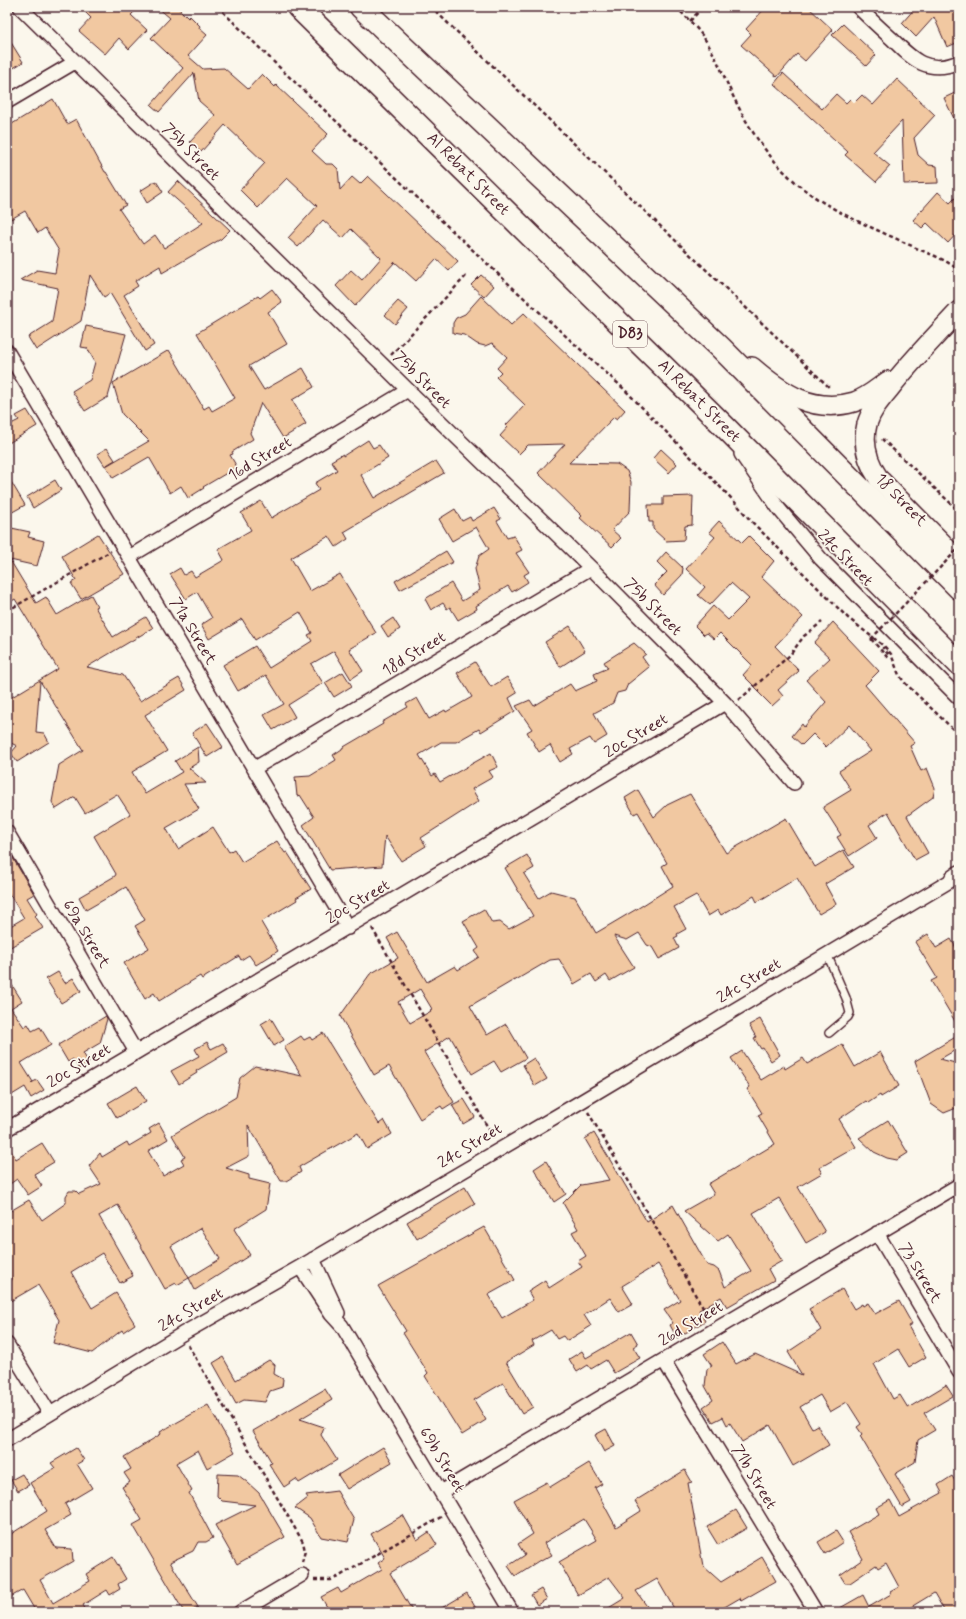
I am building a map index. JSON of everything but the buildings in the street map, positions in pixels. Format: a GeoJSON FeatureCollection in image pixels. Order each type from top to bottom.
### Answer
{"type":"FeatureCollection","features":[{"type":"Feature","properties":{"kind":"highway"},"geometry":{"type":"LineString","coordinates":[[291,7],[326,34]]}},
{"type":"Feature","properties":{"kind":"highway","name":"Al Rebat Street"},"geometry":{"type":"LineString","coordinates":[[298,7],[725,427],[959,664]]}},
{"type":"Feature","properties":{"kind":"highway"},"geometry":{"type":"LineString","coordinates":[[361,7],[721,348],[959,588]]}},
{"type":"Feature","properties":{"kind":"street","name":"75b Street"},"geometry":{"type":"LineString","coordinates":[[20,7],[408,390],[591,568],[727,706],[794,783]]}},
{"type":"Feature","properties":{"kind":"street"},"geometry":{"type":"LineString","coordinates":[[858,7],[918,63],[938,67],[959,62]]}},
{"type":"Feature","properties":{"kind":"street"},"geometry":{"type":"LineString","coordinates":[[7,102],[75,62]]}},
{"type":"Feature","properties":{"kind":"street","name":"18 Street"},"geometry":{"type":"LineString","coordinates":[[959,311],[905,368],[877,404],[867,424],[865,447],[872,469],[879,479],[942,543],[959,563]]}},
{"type":"Feature","properties":{"kind":"street","name":"18 Street"},"geometry":{"type":"LineString","coordinates":[[721,348],[742,360],[780,389],[796,399],[827,405],[855,402],[868,395],[905,368]]}},
{"type":"Feature","properties":{"kind":"street","name":"71a Street"},"geometry":{"type":"LineString","coordinates":[[7,351],[255,768],[348,928]]}},
{"type":"Feature","properties":{"kind":"street","name":"16d Street"},"geometry":{"type":"LineString","coordinates":[[129,556],[408,390]]}},
{"type":"Feature","properties":{"kind":"street","name":"24c Street"},"geometry":{"type":"LineString","coordinates":[[725,427],[760,482],[803,540],[959,698]]}},
{"type":"Feature","properties":{"kind":"street","name":"18d Street"},"geometry":{"type":"LineString","coordinates":[[255,768],[591,568]]}},
{"type":"Feature","properties":{"kind":"street","name":"20c Street"},"geometry":{"type":"LineString","coordinates":[[7,1129],[727,706]]}},
{"type":"Feature","properties":{"kind":"street","name":"69a Street"},"geometry":{"type":"LineString","coordinates":[[7,832],[136,1052]]}},
{"type":"Feature","properties":{"kind":"street","name":"24c Street"},"geometry":{"type":"LineString","coordinates":[[7,1440],[182,1334],[300,1267],[582,1101],[956,877]]}},
{"type":"Feature","properties":{"kind":"street","name":"26d Street"},"geometry":{"type":"LineString","coordinates":[[441,1492],[959,1185]]}},
{"type":"Feature","properties":{"kind":"street","name":"73 Street"},"geometry":{"type":"LineString","coordinates":[[877,1233],[959,1372]]}},
{"type":"Feature","properties":{"kind":"street","name":"69b Street"},"geometry":{"type":"LineString","coordinates":[[313,1259],[342,1326]]}},
{"type":"Feature","properties":{"kind":"street","name":"69b Street"},"geometry":{"type":"LineString","coordinates":[[300,1267],[331,1314],[342,1326],[512,1612]]}},
{"type":"Feature","properties":{"kind":"street"},"geometry":{"type":"LineString","coordinates":[[7,1344],[50,1414]]}},
{"type":"Feature","properties":{"kind":"street","name":"71b Street"},"geometry":{"type":"LineString","coordinates":[[664,1361],[816,1612]]}},
{"type":"Feature","properties":{"kind":"street"},"geometry":{"type":"LineString","coordinates":[[240,1612],[298,1578]]}},
{"type":"Feature","properties":{"kind":"lane"},"geometry":{"type":"LineString","coordinates":[[827,954],[846,998],[850,1013],[848,1017],[829,1033]]}},
{"type":"Feature","properties":{"kind":"path"},"geometry":{"type":"LineString","coordinates":[[218,7],[282,70],[624,389],[734,500],[751,521],[816,587],[848,618],[885,646],[891,654],[899,674],[905,683],[959,736]]}},
{"type":"Feature","properties":{"kind":"path"},"geometry":{"type":"LineString","coordinates":[[431,7],[835,392],[842,404]]}},
{"type":"Feature","properties":{"kind":"path"},"geometry":{"type":"LineString","coordinates":[[676,7],[705,39],[714,54],[736,103],[756,138],[767,153],[792,180],[822,202],[841,213],[939,258],[959,271]]}},
{"type":"Feature","properties":{"kind":"path"},"geometry":{"type":"LineString","coordinates":[[690,21],[703,7]]}},
{"type":"Feature","properties":{"kind":"path"},"geometry":{"type":"LineString","coordinates":[[382,364],[468,274]]}},
{"type":"Feature","properties":{"kind":"path"},"geometry":{"type":"LineString","coordinates":[[867,424],[959,511]]}},
{"type":"Feature","properties":{"kind":"path"},"geometry":{"type":"LineString","coordinates":[[7,611],[122,545]]}},
{"type":"Feature","properties":{"kind":"path"},"geometry":{"type":"LineString","coordinates":[[885,646],[883,648],[889,655],[887,657],[871,639],[959,548]]}},
{"type":"Feature","properties":{"kind":"path"},"geometry":{"type":"LineString","coordinates":[[727,706],[790,655],[804,636],[822,622]]}},
{"type":"Feature","properties":{"kind":"path"},"geometry":{"type":"LineString","coordinates":[[366,917],[500,1148]]}},
{"type":"Feature","properties":{"kind":"path"},"geometry":{"type":"LineString","coordinates":[[582,1101],[716,1330]]}},
{"type":"Feature","properties":{"kind":"path"},"geometry":{"type":"LineString","coordinates":[[182,1334],[303,1542],[305,1551],[298,1578],[322,1580],[338,1577],[451,1510]]}}]}
